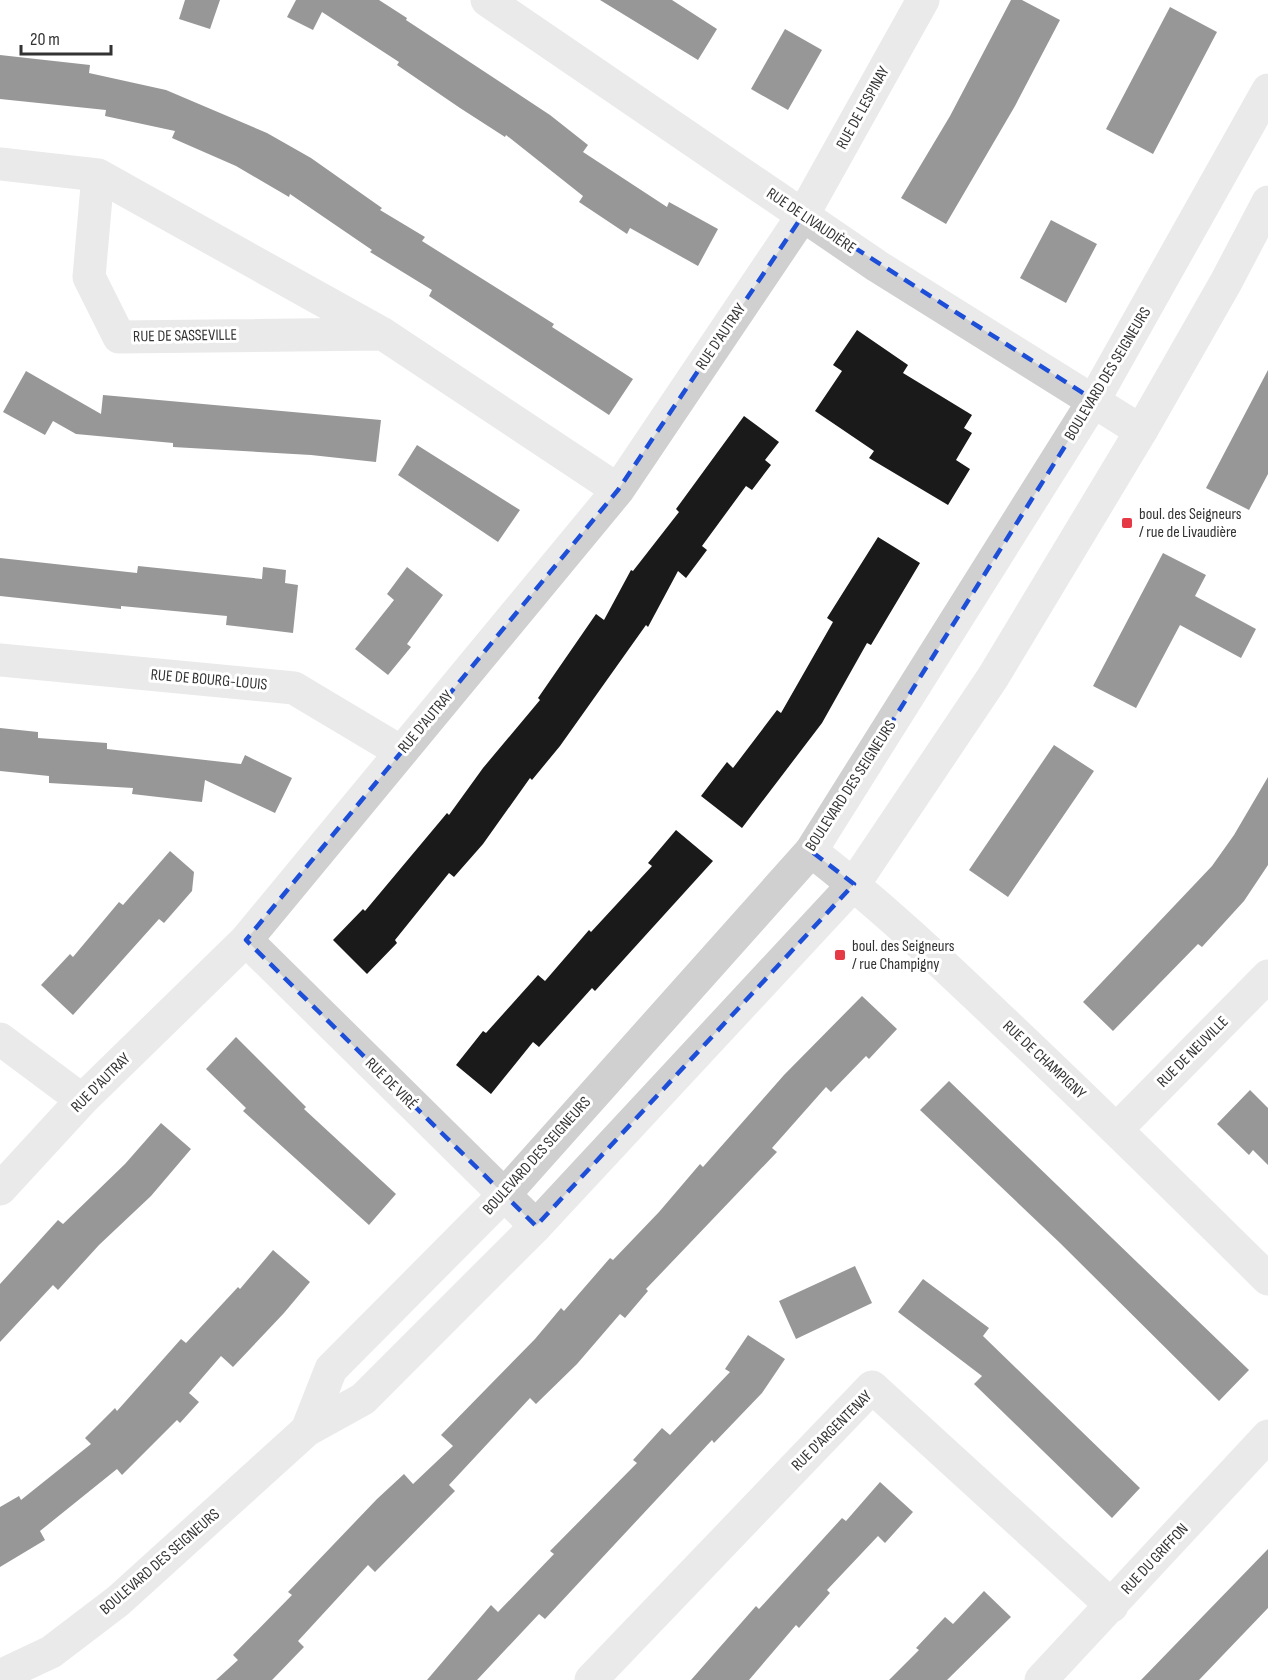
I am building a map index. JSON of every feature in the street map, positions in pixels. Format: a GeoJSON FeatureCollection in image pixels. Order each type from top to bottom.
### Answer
{"type":"FeatureCollection","features":[{"type":"Feature","properties":{"kind":"street","name":"RUE DE LIVAUDIÈRE"},"geometry":{"type":"LineString","coordinates":[[487,0],[877,266],[1094,399],[1141,431]]}},
{"type":"Feature","properties":{"kind":"street","name":"RUE DE LESPINAY"},"geometry":{"type":"LineString","coordinates":[[803,215],[923,0]]}},
{"type":"Feature","properties":{"kind":"street","name":"BOULEVARD DES SEIGNEURS"},"geometry":{"type":"LineString","coordinates":[[307,1430],[331,1369],[504,1195],[811,851],[1094,399],[1268,90]]}},
{"type":"Feature","properties":{"kind":"street"},"geometry":{"type":"LineString","coordinates":[[0,164],[98,175],[383,334],[618,490]]}},
{"type":"Feature","properties":{"kind":"street","name":"RUE DE SASSEVILLE"},"geometry":{"type":"LineString","coordinates":[[98,175],[89,277],[119,336],[383,334]]}},
{"type":"Feature","properties":{"kind":"street","name":"BOULEVARD DES SEIGNEURS"},"geometry":{"type":"LineString","coordinates":[[0,1676],[51,1652],[118,1601],[307,1430],[363,1400],[536,1226],[854,884],[993,677],[1141,431],[1226,282],[1268,202]]}},
{"type":"Feature","properties":{"kind":"street","name":"RUE D'AUTRAY"},"geometry":{"type":"LineString","coordinates":[[0,1190],[82,1100],[246,940],[618,490],[803,215]]}},
{"type":"Feature","properties":{"kind":"street","name":"RUE DE BOURG-LOUIS"},"geometry":{"type":"LineString","coordinates":[[0,660],[294,688],[401,752]]}},
{"type":"Feature","properties":{"kind":"street","name":"RUE DE CHAMPIGNY"},"geometry":{"type":"LineString","coordinates":[[811,851],[854,884],[1117,1129],[1268,1279]]}},
{"type":"Feature","properties":{"kind":"street","name":"RUE DE VIRÉ"},"geometry":{"type":"LineString","coordinates":[[246,940],[536,1226]]}},
{"type":"Feature","properties":{"kind":"street","name":"RUE DE NEUVILLE"},"geometry":{"type":"LineString","coordinates":[[1117,1129],[1268,976]]}},
{"type":"Feature","properties":{"kind":"street"},"geometry":{"type":"LineString","coordinates":[[0,1039],[82,1100]]}},
{"type":"Feature","properties":{"kind":"street","name":"RUE D'ARGENTENAY"},"geometry":{"type":"LineString","coordinates":[[591,1680],[872,1387],[1112,1606]]}},
{"type":"Feature","properties":{"kind":"street","name":"RUE DU GRIFFON"},"geometry":{"type":"LineString","coordinates":[[1041,1680],[1268,1436]]}},
{"type":"Feature","properties":{"kind":"highlighted area"},"geometry":{"type":"Polygon","coordinates":[[[803,215],[1094,400],[811,851],[854,884],[536,1226],[246,940],[618,490],[803,215]]]}},
{"type":"Feature","properties":{"kind":"building"},"geometry":{"type":"Polygon","coordinates":[[[185,0],[220,0],[210,29],[179,19],[185,0]]]}},
{"type":"Feature","properties":{"kind":"building"},"geometry":{"type":"Polygon","coordinates":[[[296,0],[379,0],[407,18],[406,20],[550,115],[588,145],[583,152],[667,207],[669,202],[718,229],[698,266],[630,228],[627,234],[579,202],[583,196],[506,135],[505,137],[460,108],[397,65],[399,62],[322,12],[313,30],[287,17],[296,0]]]}},
{"type":"Feature","properties":{"kind":"building"},"geometry":{"type":"Polygon","coordinates":[[[600,0],[672,0],[717,29],[698,60],[600,0]]]}},
{"type":"Feature","properties":{"kind":"building"},"geometry":{"type":"Polygon","coordinates":[[[1011,0],[1022,0],[1060,20],[1015,106],[946,224],[901,198],[950,116],[1011,0]]]}},
{"type":"Feature","properties":{"kind":"building"},"geometry":{"type":"Polygon","coordinates":[[[1170,7],[1217,32],[1153,154],[1106,129],[1170,7]]]}},
{"type":"Feature","properties":{"kind":"building"},"geometry":{"type":"Polygon","coordinates":[[[785,29],[822,50],[788,110],[751,89],[785,29]]]}},
{"type":"Feature","properties":{"kind":"building"},"geometry":{"type":"Polygon","coordinates":[[[0,55],[90,65],[89,73],[166,90],[267,133],[311,158],[382,208],[380,210],[425,237],[422,241],[554,324],[552,327],[633,379],[609,415],[429,296],[432,290],[370,252],[372,250],[290,194],[289,197],[236,166],[172,138],[175,131],[105,116],[106,110],[0,99],[0,55]]]}},
{"type":"Feature","properties":{"kind":"building"},"geometry":{"type":"Polygon","coordinates":[[[1051,220],[1097,244],[1066,303],[1020,278],[1051,220]]]}},
{"type":"Feature","properties":{"kind":"building"},"geometry":{"type":"Polygon","coordinates":[[[857,330],[908,365],[903,373],[972,415],[964,428],[972,433],[956,460],[970,469],[948,505],[869,458],[874,451],[815,411],[842,371],[833,365],[857,330]]]}},
{"type":"Feature","properties":{"kind":"building"},"geometry":{"type":"Polygon","coordinates":[[[1268,370],[1268,474],[1249,510],[1206,488],[1268,370]]]}},
{"type":"Feature","properties":{"kind":"building"},"geometry":{"type":"Polygon","coordinates":[[[26,371],[101,414],[103,395],[381,420],[376,462],[311,455],[173,447],[173,443],[76,434],[53,421],[45,435],[3,412],[26,371]]]}},
{"type":"Feature","properties":{"kind":"building"},"geometry":{"type":"Polygon","coordinates":[[[744,416],[779,442],[765,460],[771,465],[752,490],[746,486],[702,546],[707,550],[686,578],[678,571],[648,627],[646,625],[560,746],[532,780],[530,778],[483,844],[454,877],[449,873],[395,940],[397,943],[367,974],[333,940],[363,909],[365,911],[447,813],[449,815],[483,768],[540,700],[538,698],[596,614],[604,620],[631,570],[633,571],[679,512],[676,509],[744,416]]]}},
{"type":"Feature","properties":{"kind":"building"},"geometry":{"type":"Polygon","coordinates":[[[417,445],[520,510],[498,542],[398,475],[417,445]]]}},
{"type":"Feature","properties":{"kind":"building"},"geometry":{"type":"Polygon","coordinates":[[[878,537],[920,563],[871,645],[867,643],[822,723],[742,828],[701,796],[727,762],[733,768],[777,710],[781,713],[833,622],[827,618],[878,537]]]}},
{"type":"Feature","properties":{"kind":"building"},"geometry":{"type":"Polygon","coordinates":[[[1163,553],[1206,575],[1195,596],[1256,629],[1241,658],[1180,625],[1136,708],[1093,686],[1163,553]]]}},
{"type":"Feature","properties":{"kind":"building"},"geometry":{"type":"Polygon","coordinates":[[[0,558],[137,573],[138,566],[262,579],[263,567],[286,570],[285,583],[298,585],[293,633],[226,625],[227,616],[121,606],[121,609],[0,596],[0,558]]]}},
{"type":"Feature","properties":{"kind":"building"},"geometry":{"type":"Polygon","coordinates":[[[407,567],[443,595],[407,644],[411,647],[388,675],[355,649],[394,600],[387,594],[407,567]]]}},
{"type":"Feature","properties":{"kind":"building"},"geometry":{"type":"Polygon","coordinates":[[[0,728],[38,732],[38,738],[107,743],[107,749],[241,764],[245,755],[292,778],[275,813],[205,780],[202,802],[132,794],[133,788],[49,783],[49,776],[0,771],[0,728]]]}},
{"type":"Feature","properties":{"kind":"building"},"geometry":{"type":"Polygon","coordinates":[[[1054,745],[1094,771],[1008,897],[969,870],[1054,745]]]}},
{"type":"Feature","properties":{"kind":"building"},"geometry":{"type":"Polygon","coordinates":[[[1268,777],[1268,865],[1244,901],[1202,947],[1198,944],[1113,1031],[1083,1002],[1212,866],[1234,835],[1268,777]]]}},
{"type":"Feature","properties":{"kind":"building"},"geometry":{"type":"Polygon","coordinates":[[[676,830],[713,861],[595,991],[592,988],[539,1047],[533,1042],[491,1094],[456,1065],[483,1031],[486,1033],[538,975],[545,981],[589,930],[591,932],[652,866],[648,863],[676,830]]]}},
{"type":"Feature","properties":{"kind":"building"},"geometry":{"type":"Polygon","coordinates":[[[170,851],[194,872],[192,891],[164,923],[159,919],[73,1015],[41,985],[70,954],[73,957],[119,902],[123,905],[170,851]]]}},
{"type":"Feature","properties":{"kind":"building"},"geometry":{"type":"Polygon","coordinates":[[[862,996],[897,1029],[869,1059],[866,1056],[831,1092],[826,1087],[772,1148],[777,1152],[646,1289],[648,1291],[625,1318],[620,1314],[577,1364],[536,1404],[530,1398],[449,1485],[455,1491],[375,1572],[368,1565],[298,1641],[304,1647],[272,1680],[216,1680],[238,1660],[233,1655],[292,1595],[288,1592],[377,1499],[404,1474],[413,1484],[453,1446],[441,1435],[535,1339],[561,1308],[564,1311],[610,1258],[613,1260],[659,1212],[700,1164],[703,1167],[784,1075],[862,996]]]}},
{"type":"Feature","properties":{"kind":"building"},"geometry":{"type":"Polygon","coordinates":[[[236,1037],[306,1107],[304,1109],[396,1194],[369,1225],[243,1111],[246,1108],[206,1069],[236,1037]]]}},
{"type":"Feature","properties":{"kind":"building"},"geometry":{"type":"Polygon","coordinates":[[[949,1081],[1249,1370],[1219,1401],[1060,1243],[920,1110],[949,1081]]]}},
{"type":"Feature","properties":{"kind":"building"},"geometry":{"type":"Polygon","coordinates":[[[1250,1090],[1268,1108],[1268,1165],[1253,1150],[1249,1155],[1217,1124],[1250,1090]]]}},
{"type":"Feature","properties":{"kind":"building"},"geometry":{"type":"Polygon","coordinates":[[[161,1123],[191,1149],[151,1196],[99,1245],[58,1290],[53,1285],[0,1342],[0,1284],[58,1220],[63,1224],[125,1164],[161,1123]]]}},
{"type":"Feature","properties":{"kind":"building"},"geometry":{"type":"Polygon","coordinates":[[[273,1250],[310,1282],[284,1313],[233,1367],[221,1356],[189,1393],[199,1402],[180,1423],[177,1420],[122,1475],[117,1469],[40,1531],[45,1540],[0,1567],[0,1507],[19,1496],[21,1500],[91,1444],[85,1438],[115,1408],[117,1411],[181,1339],[186,1343],[238,1287],[240,1289],[273,1250]]]}},
{"type":"Feature","properties":{"kind":"building"},"geometry":{"type":"Polygon","coordinates":[[[855,1266],[872,1303],[796,1339],[779,1301],[855,1266]]]}},
{"type":"Feature","properties":{"kind":"building"},"geometry":{"type":"Polygon","coordinates":[[[923,1279],[989,1328],[983,1336],[1140,1488],[1112,1518],[974,1384],[982,1376],[898,1312],[923,1279]]]}},
{"type":"Feature","properties":{"kind":"building"},"geometry":{"type":"Polygon","coordinates":[[[748,1335],[785,1359],[762,1393],[714,1443],[712,1440],[545,1619],[539,1614],[477,1680],[427,1680],[491,1605],[498,1612],[554,1554],[550,1551],[637,1463],[633,1460],[662,1428],[670,1435],[730,1372],[725,1369],[748,1335]]]}},
{"type":"Feature","properties":{"kind":"building"},"geometry":{"type":"Polygon","coordinates":[[[880,1482],[913,1512],[885,1543],[878,1536],[827,1590],[830,1593],[799,1628],[796,1625],[749,1680],[691,1680],[756,1606],[759,1609],[842,1518],[846,1521],[880,1482]]]}},
{"type":"Feature","properties":{"kind":"building"},"geometry":{"type":"Polygon","coordinates":[[[1268,1549],[1268,1608],[1199,1680],[1141,1680],[1268,1549]]]}},
{"type":"Feature","properties":{"kind":"building"},"geometry":{"type":"Polygon","coordinates":[[[984,1591],[1011,1617],[947,1680],[889,1680],[919,1650],[916,1648],[945,1617],[953,1624],[984,1591]]]}},
{"type":"Feature","properties":{"kind":"place","name":"boul. des Seigneurs / rue de Livaudière"},"geometry":{"type":"Point","coordinates":[1127,523]}},
{"type":"Feature","properties":{"kind":"place","name":"boul. des Seigneurs / rue Champigny"},"geometry":{"type":"Point","coordinates":[840,955]}}]}
